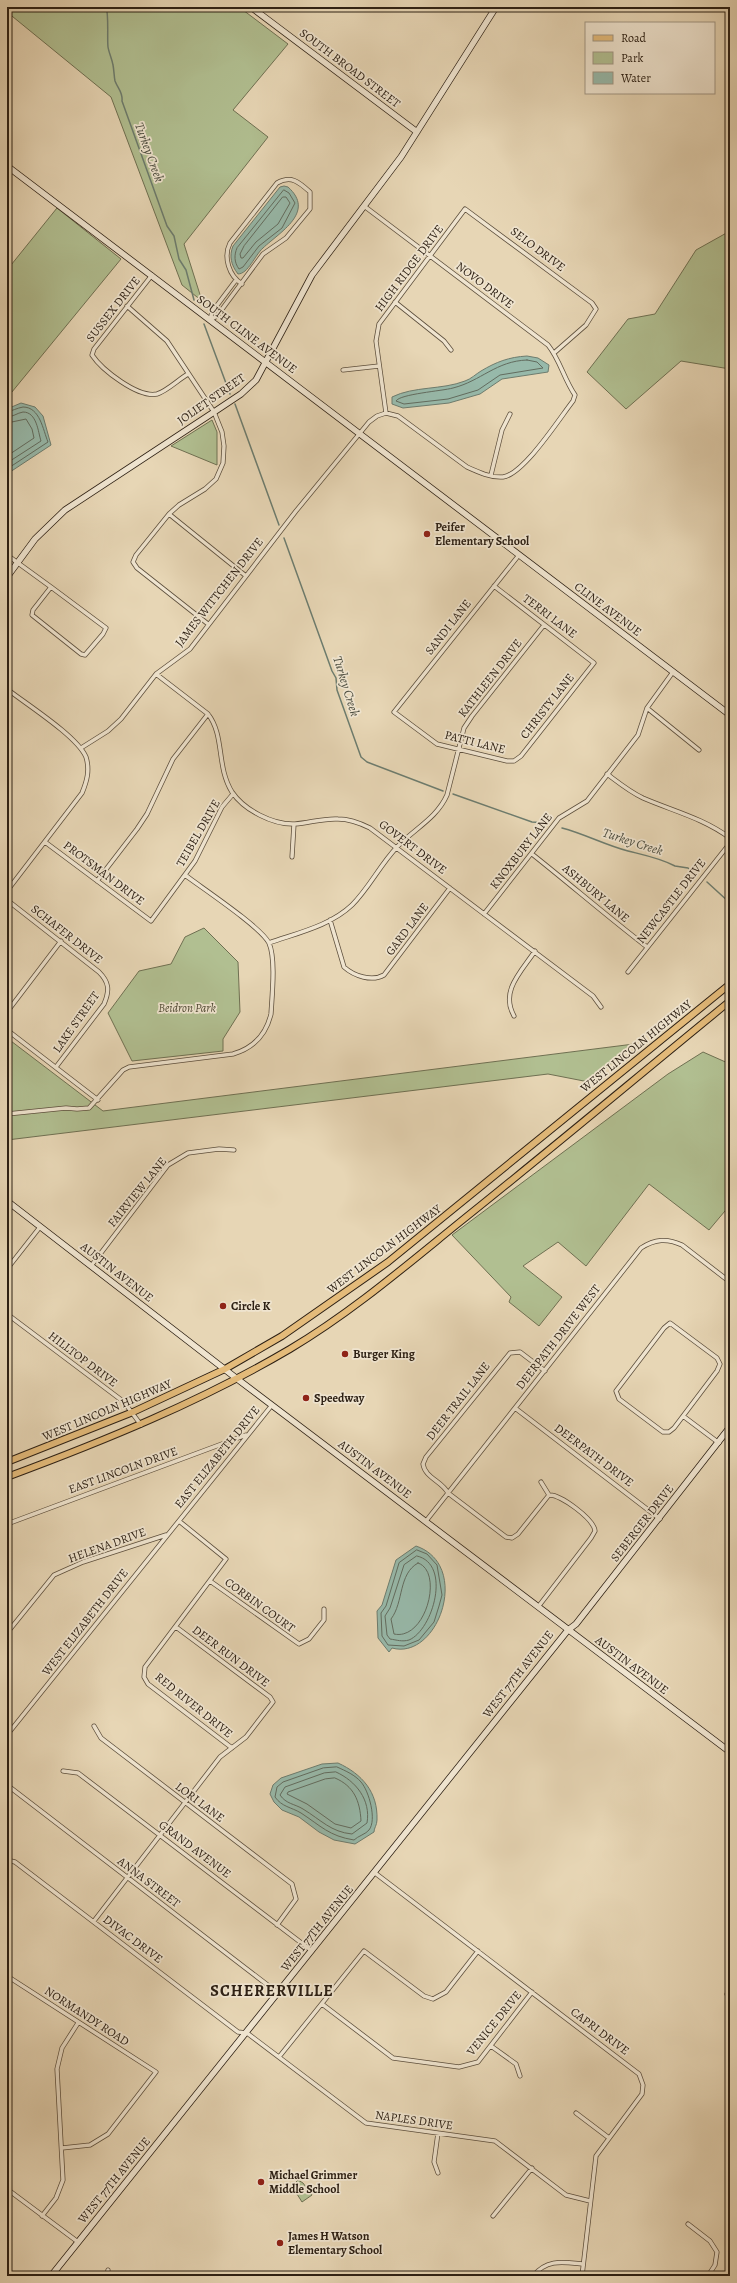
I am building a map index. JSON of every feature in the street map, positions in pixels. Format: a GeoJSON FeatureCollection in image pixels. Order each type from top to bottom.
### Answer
{"type":"FeatureCollection","features":[{"type":"Feature","properties":{"kind":"main road","name":"WEST LINCOLN HIGHWAY"},"geometry":{"type":"LineString","coordinates":[[7,1462],[133,1412],[225,1369],[282,1336],[388,1262],[730,984]]}},
{"type":"Feature","properties":{"kind":"main road","name":"WEST LINCOLN HIGHWAY"},"geometry":{"type":"LineString","coordinates":[[7,1477],[141,1425],[236,1378],[291,1348],[343,1314],[386,1281],[730,1001]]}},
{"type":"Feature","properties":{"kind":"street","name":"SOUTH BROAD STREET"},"geometry":{"type":"LineString","coordinates":[[251,7],[417,132]]}},
{"type":"Feature","properties":{"kind":"street","name":"JOLIET STREET"},"geometry":{"type":"LineString","coordinates":[[7,577],[17,561],[43,530],[78,500],[214,412],[248,388],[267,363],[312,275],[417,132],[496,7]]}},
{"type":"Feature","properties":{"kind":"street","name":"SOUTH CLINE AVENUE"},"geometry":{"type":"LineString","coordinates":[[7,166],[473,520]]}},
{"type":"Feature","properties":{"kind":"street"},"geometry":{"type":"LineString","coordinates":[[210,320],[217,316],[242,284],[263,254],[286,238],[310,209],[310,192],[300,183],[292,179],[284,179],[277,183],[230,243],[226,255],[228,263],[236,280],[242,284]]}},
{"type":"Feature","properties":{"kind":"street","name":"NOVO DRIVE"},"geometry":{"type":"LineString","coordinates":[[364,206],[539,338],[554,353],[566,382],[575,395],[573,401],[521,467],[503,477],[491,475]]}},
{"type":"Feature","properties":{"kind":"street","name":"HIGH RIDGE DRIVE"},"geometry":{"type":"LineString","coordinates":[[386,413],[376,341],[379,324],[465,209]]}},
{"type":"Feature","properties":{"kind":"street","name":"SELO DRIVE"},"geometry":{"type":"LineString","coordinates":[[465,209],[592,302],[596,309],[586,325],[554,353]]}},
{"type":"Feature","properties":{"kind":"street","name":"SUSSEX DRIVE"},"geometry":{"type":"LineString","coordinates":[[152,275],[94,349],[92,355],[136,392],[146,394],[157,394],[188,374]]}},
{"type":"Feature","properties":{"kind":"street"},"geometry":{"type":"LineString","coordinates":[[210,320],[212,312],[236,280]]}},
{"type":"Feature","properties":{"kind":"street"},"geometry":{"type":"LineString","coordinates":[[395,302],[444,341],[451,350]]}},
{"type":"Feature","properties":{"kind":"street"},"geometry":{"type":"LineString","coordinates":[[127,306],[163,336],[214,412],[222,432],[224,446],[223,463],[216,479],[205,489],[179,504],[136,555],[133,562],[137,568],[208,624]]}},
{"type":"Feature","properties":{"kind":"street"},"geometry":{"type":"LineString","coordinates":[[343,370],[379,366]]}},
{"type":"Feature","properties":{"kind":"street"},"geometry":{"type":"LineString","coordinates":[[386,413],[398,416],[409,422],[467,467],[491,475],[502,430],[510,414]]}},
{"type":"Feature","properties":{"kind":"street","name":"JAMES WITTCHEN DRIVE"},"geometry":{"type":"LineString","coordinates":[[81,748],[108,731],[121,719],[156,674],[190,649],[208,624],[360,433],[377,416],[386,413]]}},
{"type":"Feature","properties":{"kind":"street"},"geometry":{"type":"LineString","coordinates":[[169,514],[246,576]]}},
{"type":"Feature","properties":{"kind":"street","name":"CLINE AVENUE"},"geometry":{"type":"LineString","coordinates":[[473,520],[730,715]]}},
{"type":"Feature","properties":{"kind":"street"},"geometry":{"type":"LineString","coordinates":[[7,555],[17,561],[106,628],[103,634],[85,655],[75,650],[32,615],[33,610],[51,587]]}},
{"type":"Feature","properties":{"kind":"street","name":"SANDI LANE"},"geometry":{"type":"LineString","coordinates":[[394,712],[519,555]]}},
{"type":"Feature","properties":{"kind":"street","name":"TERRI LANE"},"geometry":{"type":"LineString","coordinates":[[494,586],[594,663]]}},
{"type":"Feature","properties":{"kind":"street","name":"KATHLEEN DRIVE"},"geometry":{"type":"LineString","coordinates":[[269,943],[330,920],[352,905],[397,848],[433,816],[443,804],[464,728],[544,625]]}},
{"type":"Feature","properties":{"kind":"street","name":"CHRISTY LANE"},"geometry":{"type":"LineString","coordinates":[[514,761],[521,756],[594,663]]}},
{"type":"Feature","properties":{"kind":"street","name":"KNOXBURY LANE"},"geometry":{"type":"LineString","coordinates":[[484,914],[559,818],[587,801],[638,735],[647,708],[674,672]]}},
{"type":"Feature","properties":{"kind":"street","name":"GOVERT DRIVE"},"geometry":{"type":"LineString","coordinates":[[156,674],[208,714],[215,723],[223,771],[233,794],[252,811],[262,816],[294,824],[338,819],[357,822],[370,828],[594,996],[601,1007]]}},
{"type":"Feature","properties":{"kind":"street"},"geometry":{"type":"LineString","coordinates":[[7,689],[81,748],[88,767],[87,779],[82,793],[7,891]]}},
{"type":"Feature","properties":{"kind":"street"},"geometry":{"type":"LineString","coordinates":[[647,708],[699,750]]}},
{"type":"Feature","properties":{"kind":"street","name":"PATTI LANE"},"geometry":{"type":"LineString","coordinates":[[394,712],[437,744],[507,761],[514,761]]}},
{"type":"Feature","properties":{"kind":"street"},"geometry":{"type":"LineString","coordinates":[[97,881],[140,824],[173,759],[208,714]]}},
{"type":"Feature","properties":{"kind":"street"},"geometry":{"type":"LineString","coordinates":[[607,774],[637,795],[699,819],[714,826],[730,838]]}},
{"type":"Feature","properties":{"kind":"street","name":"TEIBEL DRIVE"},"geometry":{"type":"LineString","coordinates":[[151,921],[185,875],[204,846],[222,807],[233,794]]}},
{"type":"Feature","properties":{"kind":"street"},"geometry":{"type":"LineString","coordinates":[[292,857],[294,824]]}},
{"type":"Feature","properties":{"kind":"street","name":"PROTSMAN DRIVE"},"geometry":{"type":"LineString","coordinates":[[45,842],[151,921]]}},
{"type":"Feature","properties":{"kind":"street","name":"NEWCASTLE DRIVE"},"geometry":{"type":"LineString","coordinates":[[628,972],[730,843]]}},
{"type":"Feature","properties":{"kind":"street","name":"ASHBURY LANE"},"geometry":{"type":"LineString","coordinates":[[532,854],[581,893],[593,906],[647,947]]}},
{"type":"Feature","properties":{"kind":"street"},"geometry":{"type":"LineString","coordinates":[[7,1114],[66,1108],[89,1108],[98,1100],[123,1070],[129,1067],[233,1054],[253,1045],[265,1031],[272,1014],[271,953],[269,943],[253,926],[185,875]]}},
{"type":"Feature","properties":{"kind":"street","name":"GARD LANE"},"geometry":{"type":"LineString","coordinates":[[330,920],[344,967],[366,977],[378,979],[384,975],[450,888]]}},
{"type":"Feature","properties":{"kind":"street","name":"SCHAFER DRIVE"},"geometry":{"type":"LineString","coordinates":[[7,900],[99,972],[106,979],[108,988]]}},
{"type":"Feature","properties":{"kind":"street"},"geometry":{"type":"LineString","coordinates":[[7,1012],[61,941]]}},
{"type":"Feature","properties":{"kind":"street"},"geometry":{"type":"LineString","coordinates":[[514,1016],[509,1007],[508,996],[513,983],[535,952]]}},
{"type":"Feature","properties":{"kind":"street","name":"LAKE STREET"},"geometry":{"type":"LineString","coordinates":[[56,1067],[104,1004],[108,995],[108,988]]}},
{"type":"Feature","properties":{"kind":"street"},"geometry":{"type":"LineString","coordinates":[[7,1030],[98,1100]]}},
{"type":"Feature","properties":{"kind":"street","name":"FAIRVIEW LANE"},"geometry":{"type":"LineString","coordinates":[[91,1266],[168,1165],[188,1153],[220,1149],[234,1150]]}},
{"type":"Feature","properties":{"kind":"street","name":"AUSTIN AVENUE"},"geometry":{"type":"LineString","coordinates":[[7,1201],[236,1378],[730,1752]]}},
{"type":"Feature","properties":{"kind":"street"},"geometry":{"type":"LineString","coordinates":[[7,1270],[40,1227]]}},
{"type":"Feature","properties":{"kind":"street","name":"DEERPATH DRIVE WEST"},"geometry":{"type":"LineString","coordinates":[[426,1521],[641,1248],[650,1242],[665,1240],[682,1245],[730,1282]]}},
{"type":"Feature","properties":{"kind":"street","name":"HILLTOP DRIVE"},"geometry":{"type":"LineString","coordinates":[[7,1314],[124,1402],[133,1412],[141,1425]]}},
{"type":"Feature","properties":{"kind":"street"},"geometry":{"type":"LineString","coordinates":[[670,1324],[675,1325],[717,1358],[720,1364],[717,1371],[683,1416],[669,1432],[663,1432],[619,1399],[616,1391],[664,1328],[670,1324]]}},
{"type":"Feature","properties":{"kind":"street","name":"DEER TRAIL LANE"},"geometry":{"type":"LineString","coordinates":[[545,1371],[520,1352],[510,1353],[426,1457],[423,1464],[426,1472],[446,1488],[448,1493],[506,1537],[512,1538],[518,1534],[549,1495]]}},
{"type":"Feature","properties":{"kind":"street","name":"EAST ELIZABETH DRIVE"},"geometry":{"type":"LineString","coordinates":[[179,1521],[246,1435],[272,1405]]}},
{"type":"Feature","properties":{"kind":"street","name":"DEERPATH DRIVE"},"geometry":{"type":"LineString","coordinates":[[515,1408],[660,1519]]}},
{"type":"Feature","properties":{"kind":"street"},"geometry":{"type":"LineString","coordinates":[[683,1416],[719,1443]]}},
{"type":"Feature","properties":{"kind":"street","name":"SEBERGER DRIVE"},"geometry":{"type":"LineString","coordinates":[[568,1630],[576,1624],[660,1519],[730,1427]]}},
{"type":"Feature","properties":{"kind":"street","name":"EAST LINCOLN DRIVE"},"geometry":{"type":"LineString","coordinates":[[7,1524],[246,1435]]}},
{"type":"Feature","properties":{"kind":"street"},"geometry":{"type":"LineString","coordinates":[[538,1607],[595,1531],[595,1526],[590,1520],[559,1497],[549,1495],[541,1482]]}},
{"type":"Feature","properties":{"kind":"street"},"geometry":{"type":"LineString","coordinates":[[176,1627],[226,1559],[179,1521]]}},
{"type":"Feature","properties":{"kind":"street","name":"WEST ELIZABETH DRIVE"},"geometry":{"type":"LineString","coordinates":[[7,1735],[167,1534],[179,1521]]}},
{"type":"Feature","properties":{"kind":"street","name":"HELENA DRIVE"},"geometry":{"type":"LineString","coordinates":[[7,1633],[54,1575],[83,1562],[167,1534]]}},
{"type":"Feature","properties":{"kind":"street","name":"CORBIN COURT"},"geometry":{"type":"LineString","coordinates":[[210,1581],[299,1644],[306,1642],[324,1620],[324,1609]]}},
{"type":"Feature","properties":{"kind":"street","name":"RED RIVER DRIVE"},"geometry":{"type":"LineString","coordinates":[[176,1627],[145,1667],[144,1676],[148,1684],[232,1748]]}},
{"type":"Feature","properties":{"kind":"street","name":"DEER RUN DRIVE"},"geometry":{"type":"LineString","coordinates":[[176,1627],[270,1696],[272,1702],[246,1737],[232,1748]]}},
{"type":"Feature","properties":{"kind":"street","name":"WEST 77TH AVENUE"},"geometry":{"type":"LineString","coordinates":[[51,2276],[247,2034],[568,1630]]}},
{"type":"Feature","properties":{"kind":"street","name":"LORI LANE"},"geometry":{"type":"LineString","coordinates":[[94,1726],[101,1738],[185,1804],[292,1884],[296,1899],[277,1924]]}},
{"type":"Feature","properties":{"kind":"street"},"geometry":{"type":"LineString","coordinates":[[94,1921],[220,1757],[232,1748]]}},
{"type":"Feature","properties":{"kind":"street","name":"GRAND AVENUE"},"geometry":{"type":"LineString","coordinates":[[63,1771],[78,1773],[312,1951]]}},
{"type":"Feature","properties":{"kind":"street","name":"ANNA STREET"},"geometry":{"type":"LineString","coordinates":[[7,1785],[278,1994]]}},
{"type":"Feature","properties":{"kind":"street","name":"DIVAC DRIVE"},"geometry":{"type":"LineString","coordinates":[[7,1860],[15,1862],[238,2032],[247,2034]]}},
{"type":"Feature","properties":{"kind":"street","name":"CAPRI DRIVE"},"geometry":{"type":"LineString","coordinates":[[375,1873],[639,2074],[643,2085],[642,2094],[596,2156],[582,2264],[582,2276]]}},
{"type":"Feature","properties":{"kind":"street"},"geometry":{"type":"LineString","coordinates":[[279,2058],[364,1951],[424,1996],[433,1999],[446,1992],[478,1951]]}},
{"type":"Feature","properties":{"kind":"street","name":"NORMANDY ROAD"},"geometry":{"type":"LineString","coordinates":[[8,1978],[156,2072],[108,2134],[90,2145],[62,2148]]}},
{"type":"Feature","properties":{"kind":"street"},"geometry":{"type":"LineString","coordinates":[[727,1994],[730,1987]]}},
{"type":"Feature","properties":{"kind":"street","name":"VENICE DRIVE"},"geometry":{"type":"LineString","coordinates":[[322,2004],[387,2054],[400,2060],[466,2067],[478,2062],[532,1992]]}},
{"type":"Feature","properties":{"kind":"street"},"geometry":{"type":"LineString","coordinates":[[42,2216],[61,2188],[62,2148],[57,2070],[58,2059],[62,2048],[78,2023]]}},
{"type":"Feature","properties":{"kind":"street","name":"NAPLES DRIVE"},"geometry":{"type":"LineString","coordinates":[[247,2034],[366,2123],[495,2141],[566,2195],[590,2201]]}},
{"type":"Feature","properties":{"kind":"street"},"geometry":{"type":"LineString","coordinates":[[491,2046],[516,2064],[520,2076]]}},
{"type":"Feature","properties":{"kind":"street"},"geometry":{"type":"LineString","coordinates":[[576,2113],[609,2138]]}},
{"type":"Feature","properties":{"kind":"street"},"geometry":{"type":"LineString","coordinates":[[438,2134],[434,2162],[438,2173]]}},
{"type":"Feature","properties":{"kind":"street"},"geometry":{"type":"LineString","coordinates":[[493,2216],[532,2168]]}},
{"type":"Feature","properties":{"kind":"street"},"geometry":{"type":"LineString","coordinates":[[7,2189],[78,2242]]}},
{"type":"Feature","properties":{"kind":"street"},"geometry":{"type":"LineString","coordinates":[[688,2224],[710,2241],[717,2252],[715,2265],[708,2276]]}},
{"type":"Feature","properties":{"kind":"street"},"geometry":{"type":"LineString","coordinates":[[532,2276],[539,2268],[549,2263],[558,2262],[582,2264]]}},
{"type":"Feature","properties":{"kind":"street"},"geometry":{"type":"LineString","coordinates":[[107,2276],[108,2270]]}},
{"type":"Feature","properties":{"kind":"street"},"geometry":{"type":"LineString","coordinates":[[447,2276],[453,2274],[460,2276]]}},
{"type":"Feature","properties":{"kind":"green space"},"geometry":{"type":"Polygon","coordinates":[[[7,7],[239,7],[288,44],[233,110],[268,137],[184,244],[202,301],[182,285],[111,97],[7,12],[7,7]]]}},
{"type":"Feature","properties":{"kind":"green space"},"geometry":{"type":"Polygon","coordinates":[[[57,208],[121,259],[7,398],[7,270],[57,208]]]}},
{"type":"Feature","properties":{"kind":"green space"},"geometry":{"type":"Polygon","coordinates":[[[730,231],[730,369],[681,361],[626,409],[587,372],[628,319],[655,314],[696,250],[730,231]]]}},
{"type":"Feature","properties":{"kind":"green space"},"geometry":{"type":"Polygon","coordinates":[[[212,420],[217,432],[217,465],[171,446],[212,420]]]}},
{"type":"Feature","properties":{"kind":"green space","name":"Beidron Park"},"geometry":{"type":"Polygon","coordinates":[[[204,928],[238,962],[240,1012],[223,1039],[223,1051],[132,1061],[108,1013],[139,971],[171,964],[185,937],[204,928]]]}},
{"type":"Feature","properties":{"kind":"green space"},"geometry":{"type":"Polygon","coordinates":[[[7,1038],[103,1111],[634,1044],[589,1082],[548,1074],[7,1140],[7,1038]]]}},
{"type":"Feature","properties":{"kind":"green space"},"geometry":{"type":"Polygon","coordinates":[[[703,1052],[730,1064],[730,1205],[709,1230],[649,1184],[586,1266],[558,1242],[523,1266],[562,1297],[539,1326],[509,1302],[511,1297],[452,1235],[668,1074],[703,1052]]]}},
{"type":"Feature","properties":{"kind":"green space"},"geometry":{"type":"Polygon","coordinates":[[[298,2180],[303,2183],[312,2195],[302,2202],[297,2194],[292,2191],[292,2186],[298,2180]]]}},
{"type":"Feature","properties":{"kind":"water"},"geometry":{"type":"Polygon","coordinates":[[[280,187],[288,187],[296,196],[298,205],[297,213],[286,228],[260,251],[248,268],[242,273],[238,274],[231,260],[233,246],[280,187]]]}},
{"type":"Feature","properties":{"kind":"water"},"geometry":{"type":"Polygon","coordinates":[[[527,356],[538,358],[549,365],[548,372],[502,379],[480,394],[449,403],[403,408],[392,404],[392,397],[409,391],[456,384],[471,378],[497,363],[508,359],[527,356]]]}},
{"type":"Feature","properties":{"kind":"water"},"geometry":{"type":"Polygon","coordinates":[[[21,403],[35,407],[43,416],[51,445],[7,474],[7,409],[21,403]]]}},
{"type":"Feature","properties":{"kind":"water"},"geometry":{"type":"Polygon","coordinates":[[[416,1546],[433,1556],[442,1572],[445,1590],[442,1609],[435,1626],[423,1640],[409,1648],[392,1648],[389,1652],[378,1638],[377,1611],[382,1605],[396,1560],[416,1546]]]}},
{"type":"Feature","properties":{"kind":"water"},"geometry":{"type":"Polygon","coordinates":[[[338,1763],[347,1767],[367,1785],[375,1801],[377,1810],[377,1823],[374,1832],[355,1844],[334,1840],[319,1832],[299,1817],[282,1810],[274,1802],[270,1794],[273,1785],[281,1778],[322,1764],[338,1763]]]}},
{"type":"Feature","properties":{"kind":"waterway","name":"Turkey Creek"},"geometry":{"type":"LineString","coordinates":[[106,7],[108,47],[113,63],[115,81],[121,93],[122,101],[167,226],[174,236],[179,259],[186,270],[194,300]]}},
{"type":"Feature","properties":{"kind":"waterway","name":"Turkey Creek"},"geometry":{"type":"LineString","coordinates":[[204,324],[230,394]]}},
{"type":"Feature","properties":{"kind":"waterway","name":"Turkey Creek"},"geometry":{"type":"LineString","coordinates":[[235,404],[279,525]]}},
{"type":"Feature","properties":{"kind":"waterway","name":"Turkey Creek"},"geometry":{"type":"LineString","coordinates":[[284,538],[332,671],[336,678],[337,690],[361,757],[367,762],[443,791]]}},
{"type":"Feature","properties":{"kind":"waterway","name":"Turkey Creek"},"geometry":{"type":"LineString","coordinates":[[453,794],[532,822],[546,823]]}},
{"type":"Feature","properties":{"kind":"waterway","name":"Turkey Creek"},"geometry":{"type":"LineString","coordinates":[[562,828],[620,849],[658,859],[675,866],[688,868],[697,875]]}},
{"type":"Feature","properties":{"kind":"waterway","name":"Turkey Creek"},"geometry":{"type":"LineString","coordinates":[[707,882],[730,903]]}},
{"type":"Feature","properties":{"kind":"place","name":"Peifer Elementary School"},"geometry":{"type":"Point","coordinates":[427,534]}},
{"type":"Feature","properties":{"kind":"place","name":"Circle K"},"geometry":{"type":"Point","coordinates":[223,1306]}},
{"type":"Feature","properties":{"kind":"place","name":"Burger King"},"geometry":{"type":"Point","coordinates":[345,1354]}},
{"type":"Feature","properties":{"kind":"place","name":"Speedway"},"geometry":{"type":"Point","coordinates":[306,1398]}},
{"type":"Feature","properties":{"kind":"place","name":"Michael Grimmer Middle School"},"geometry":{"type":"Point","coordinates":[261,2182]}},
{"type":"Feature","properties":{"kind":"place","name":"James H Watson Elementary School"},"geometry":{"type":"Point","coordinates":[280,2243]}},
{"type":"Feature","properties":{"kind":"district","name":"SCHERERVILLE"},"geometry":{"type":"Point","coordinates":[272,1990]}}]}
